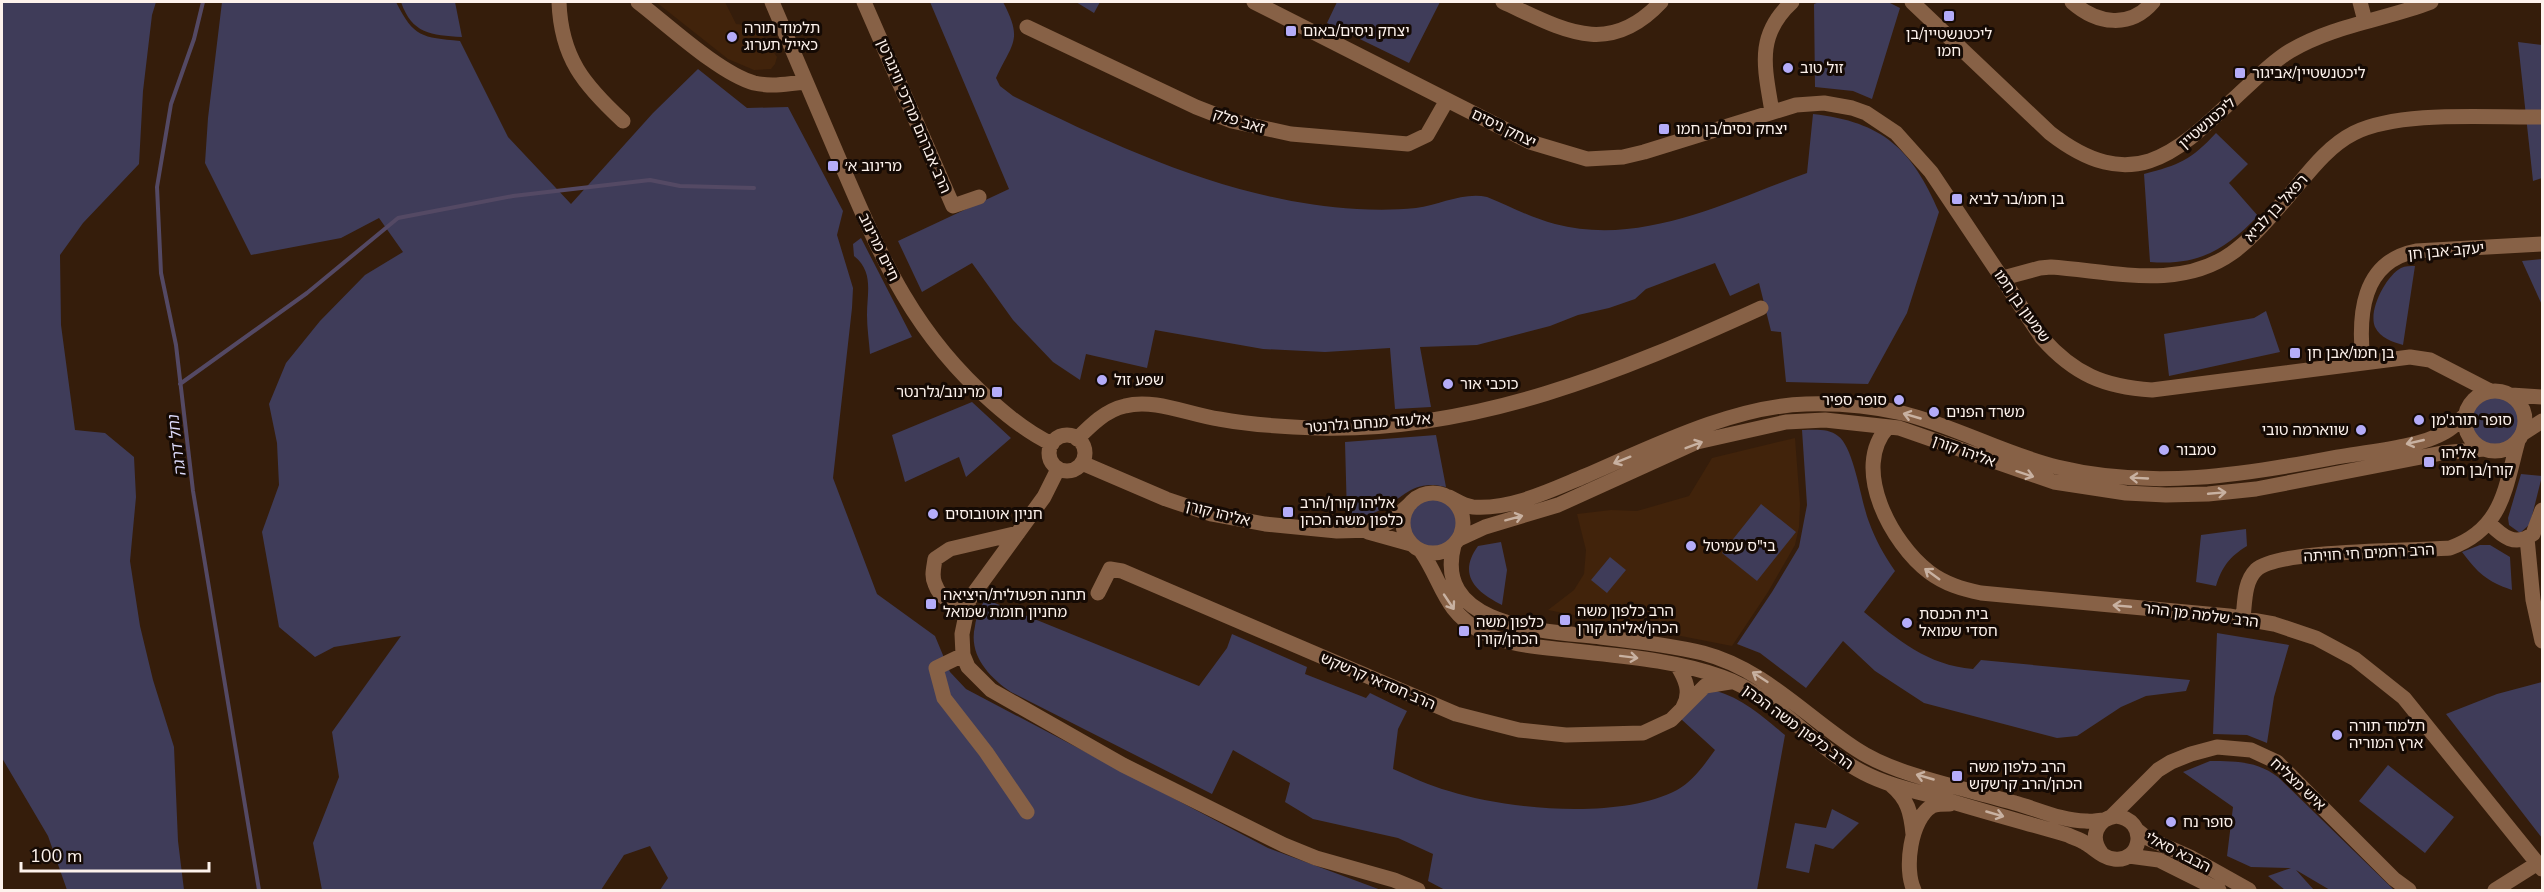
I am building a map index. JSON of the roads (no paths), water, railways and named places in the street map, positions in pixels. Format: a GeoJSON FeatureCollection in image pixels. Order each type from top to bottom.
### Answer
{"type":"FeatureCollection","features":[{"type":"Feature","properties":{"kind":"street"},"geometry":{"type":"LineString","coordinates":[[559,2],[566,42],[576,69],[587,86],[623,121]]}},
{"type":"Feature","properties":{"kind":"street"},"geometry":{"type":"LineString","coordinates":[[639,2],[712,60],[752,82],[774,86],[805,81]]}},
{"type":"Feature","properties":{"kind":"street","name":"חיים מרינוב"},"geometry":{"type":"LineString","coordinates":[[772,2],[880,252],[921,326],[944,355],[979,391],[1019,423],[1052,444]]}},
{"type":"Feature","properties":{"kind":"street","name":"הרב אברהם מרדכי ווינגרטן"},"geometry":{"type":"LineString","coordinates":[[864,2],[953,206],[979,197]]}},
{"type":"Feature","properties":{"kind":"street","name":"יצחק ניסים"},"geometry":{"type":"LineString","coordinates":[[1254,2],[1530,142],[1587,159],[1623,157],[1644,152],[1772,111]]}},
{"type":"Feature","properties":{"kind":"street"},"geometry":{"type":"LineString","coordinates":[[1503,2],[1567,31],[1590,35],[1626,28],[1653,11],[1661,2]]}},
{"type":"Feature","properties":{"kind":"street"},"geometry":{"type":"LineString","coordinates":[[1772,111],[1764,59],[1765,48],[1771,29],[1792,2]]}},
{"type":"Feature","properties":{"kind":"street","name":"ליכטנשטיין"},"geometry":{"type":"LineString","coordinates":[[1912,2],[2050,134],[2087,158],[2126,164],[2156,160],[2176,150],[2288,52],[2331,31],[2432,2]]}},
{"type":"Feature","properties":{"kind":"street"},"geometry":{"type":"LineString","coordinates":[[2072,2],[2095,18],[2112,21],[2130,19],[2139,15],[2153,2]]}},
{"type":"Feature","properties":{"kind":"street"},"geometry":{"type":"LineString","coordinates":[[2360,2],[2365,21]]}},
{"type":"Feature","properties":{"kind":"street","name":"זאב פלק"},"geometry":{"type":"LineString","coordinates":[[1027,27],[1196,107],[1232,121],[1291,134],[1408,144],[1427,135],[1447,100]]}},
{"type":"Feature","properties":{"kind":"street","name":"שמעון בן חמו"},"geometry":{"type":"LineString","coordinates":[[1772,111],[1810,103],[1838,104],[1866,113],[1896,133],[1931,172],[2042,338],[2065,362],[2081,372],[2116,386],[2152,390],[2410,357],[2430,360],[2490,391]]}},
{"type":"Feature","properties":{"kind":"street","name":"רפאל בן לביא"},"geometry":{"type":"LineString","coordinates":[[2003,278],[2051,267],[2149,276],[2185,273],[2218,262],[2245,243],[2328,152],[2354,133],[2395,121],[2421,118],[2542,117]]}},
{"type":"Feature","properties":{"kind":"street","name":"יעקב אבן חן"},"geometry":{"type":"LineString","coordinates":[[2363,362],[2360,330],[2365,300],[2376,276],[2388,262],[2405,253],[2434,249],[2542,244]]}},
{"type":"Feature","properties":{"kind":"street","name":"אלעזר מנחם גלרנטר"},"geometry":{"type":"LineString","coordinates":[[1077,439],[1105,414],[1127,405],[1154,406],[1243,423],[1320,428],[1404,423],[1475,412],[1546,395],[1594,380],[1761,308]]}},
{"type":"Feature","properties":{"kind":"street","name":"שמעון בן חמו"},"geometry":{"type":"LineString","coordinates":[[2441,365],[2453,374],[2463,387],[2467,411]]}},
{"type":"Feature","properties":{"kind":"street"},"geometry":{"type":"LineString","coordinates":[[2506,489],[2505,472],[2495,455],[2477,445],[2467,432],[2467,411],[2477,397],[2490,391],[2542,397]]}},
{"type":"Feature","properties":{"kind":"street"},"geometry":{"type":"LineString","coordinates":[[2506,489],[2525,417],[2522,408],[2511,395]]}},
{"type":"Feature","properties":{"kind":"street","name":"אליהו קורן"},"geometry":{"type":"LineString","coordinates":[[1449,497],[1475,507],[1496,506],[1518,501],[1552,490],[1720,421],[1784,406],[1826,404],[1901,413],[2058,467],[2127,477],[2176,479],[2253,473],[2405,444],[2444,433],[2467,411]]}},
{"type":"Feature","properties":{"kind":"street","name":"אליהו קורן"},"geometry":{"type":"LineString","coordinates":[[1457,542],[1485,527],[1558,505],[1697,442],[1769,424],[1805,420],[1888,427],[1915,433],[2054,482],[2126,493],[2166,495],[2256,489],[2442,453],[2487,450]]}},
{"type":"Feature","properties":{"kind":"street"},"geometry":{"type":"LineString","coordinates":[[2487,450],[2501,451],[2542,421]]}},
{"type":"Feature","properties":{"kind":"street","name":"הרב שלמה מן ההר"},"geometry":{"type":"LineString","coordinates":[[1888,427],[1878,438],[1873,459],[1877,498],[1900,542],[1913,559],[1944,582],[1981,593],[2243,618],[2286,627],[2316,638],[2355,659],[2390,685],[2440,740],[2540,866]]}},
{"type":"Feature","properties":{"kind":"street"},"geometry":{"type":"LineString","coordinates":[[1063,436],[1077,439],[1084,449],[1082,463],[1071,471],[1058,469],[1050,458],[1052,444],[1063,436]]}},
{"type":"Feature","properties":{"kind":"street","name":"אליהו קורן"},"geometry":{"type":"LineString","coordinates":[[1082,463],[1160,497],[1211,514],[1304,529],[1362,531],[1393,537],[1416,548]]}},
{"type":"Feature","properties":{"kind":"street"},"geometry":{"type":"LineString","coordinates":[[1058,469],[1044,497],[969,600],[962,625],[963,655],[968,667],[991,690],[1123,765],[1316,858],[1394,880],[1418,891]]}},
{"type":"Feature","properties":{"kind":"street","name":"הרב רחמים חי חויתה"},"geometry":{"type":"LineString","coordinates":[[2243,618],[2250,580],[2256,570],[2265,564],[2301,556],[2450,549],[2480,533],[2498,509],[2506,489]]}},
{"type":"Feature","properties":{"kind":"street"},"geometry":{"type":"LineString","coordinates":[[1429,493],[1449,497],[1455,502],[1463,516],[1463,532],[1457,542],[1435,554],[1416,548],[1403,528],[1406,510],[1419,496],[1429,493]]}},
{"type":"Feature","properties":{"kind":"street","name":"אליהו קורן"},"geometry":{"type":"LineString","coordinates":[[1362,531],[1384,526],[1411,503]]}},
{"type":"Feature","properties":{"kind":"street"},"geometry":{"type":"LineString","coordinates":[[2489,523],[2509,539],[2518,541],[2533,534],[2542,510]]}},
{"type":"Feature","properties":{"kind":"street"},"geometry":{"type":"LineString","coordinates":[[969,600],[961,605],[952,603],[941,594],[934,583],[935,559],[950,549],[1018,533]]}},
{"type":"Feature","properties":{"kind":"street"},"geometry":{"type":"LineString","coordinates":[[2528,538],[2533,600],[2542,641]]}},
{"type":"Feature","properties":{"kind":"street","name":"הרב כלפון משה הכהן"},"geometry":{"type":"LineString","coordinates":[[1457,542],[1451,566],[1462,594],[1473,606],[1501,622],[1532,629],[1667,645],[1713,656],[1765,680],[1872,759],[1903,771],[2073,820],[2107,818]]}},
{"type":"Feature","properties":{"kind":"street","name":"הרב כלפון משה הכהן"},"geometry":{"type":"LineString","coordinates":[[1416,548],[1448,603],[1462,619],[1495,638],[1530,646],[1700,669],[1735,682],[1758,696],[1864,774],[2083,841],[2102,854]]}},
{"type":"Feature","properties":{"kind":"street","name":"הרב חסדאי קרשקש"},"geometry":{"type":"LineString","coordinates":[[1098,593],[1110,569],[1122,572],[1447,710],[1519,730],[1566,735],[1643,733],[1680,712],[1705,686],[1735,682]]}},
{"type":"Feature","properties":{"kind":"street"},"geometry":{"type":"LineString","coordinates":[[963,655],[936,668],[944,698],[986,752],[1027,812]]}},
{"type":"Feature","properties":{"kind":"street"},"geometry":{"type":"LineString","coordinates":[[1677,665],[1687,686],[1687,700],[1680,712]]}},
{"type":"Feature","properties":{"kind":"street","name":"איש מצליח"},"geometry":{"type":"LineString","coordinates":[[2107,818],[2158,770],[2191,754],[2217,747],[2251,750],[2266,755],[2289,773],[2394,879],[2409,891]]}},
{"type":"Feature","properties":{"kind":"street"},"geometry":{"type":"LineString","coordinates":[[1888,783],[1901,794],[1911,813],[1913,837],[1910,866],[1914,891]]}},
{"type":"Feature","properties":{"kind":"street"},"geometry":{"type":"LineString","coordinates":[[2135,827],[2122,817],[2107,818],[2096,830],[2095,843],[2102,854],[2114,860],[2128,856],[2137,845],[2136,793]]}},
{"type":"Feature","properties":{"kind":"street"},"geometry":{"type":"LineString","coordinates":[[1913,837],[1924,812],[1934,805],[1956,803]]}},
{"type":"Feature","properties":{"kind":"street","name":"הבבא סאלי"},"geometry":{"type":"LineString","coordinates":[[2135,827],[2249,891]]}},
{"type":"Feature","properties":{"kind":"street","name":"הבבא סאלי"},"geometry":{"type":"LineString","coordinates":[[2128,856],[2159,860],[2220,891]]}},
{"type":"Feature","properties":{"kind":"street"},"geometry":{"type":"LineString","coordinates":[[2495,891],[2540,866]]}},
{"type":"Feature","properties":{"kind":"waterway","name":"נחל דרגה"},"geometry":{"type":"LineString","coordinates":[[203,2],[194,39],[171,104],[157,187],[161,273],[176,345],[193,491],[259,890]]}},
{"type":"Feature","properties":{"kind":"waterway"},"geometry":{"type":"LineString","coordinates":[[180,384],[307,293],[398,218],[513,196],[650,180],[680,186],[754,188]]}},
{"type":"Feature","properties":{"kind":"place","name":"ליכטנשטיין/בן חמו"},"geometry":{"type":"Point","coordinates":[1949,16]}},
{"type":"Feature","properties":{"kind":"place","name":"יצחק ניסים/באום"},"geometry":{"type":"Point","coordinates":[1291,31]}},
{"type":"Feature","properties":{"kind":"place","name":"תלמוד תורה כאייל תערוג"},"geometry":{"type":"Point","coordinates":[732,37]}},
{"type":"Feature","properties":{"kind":"place","name":"זול טוב"},"geometry":{"type":"Point","coordinates":[1788,68]}},
{"type":"Feature","properties":{"kind":"place","name":"ליכטנשטיין/אביגור"},"geometry":{"type":"Point","coordinates":[2240,73]}},
{"type":"Feature","properties":{"kind":"place","name":"יצחק נסים/בן חמו"},"geometry":{"type":"Point","coordinates":[1664,129]}},
{"type":"Feature","properties":{"kind":"place","name":"מרינוב א׳"},"geometry":{"type":"Point","coordinates":[833,166]}},
{"type":"Feature","properties":{"kind":"place","name":"בן חמו/בר לביא"},"geometry":{"type":"Point","coordinates":[1957,199]}},
{"type":"Feature","properties":{"kind":"place","name":"בן חמו/אבן חן"},"geometry":{"type":"Point","coordinates":[2295,353]}},
{"type":"Feature","properties":{"kind":"place","name":"שפע זול"},"geometry":{"type":"Point","coordinates":[1102,380]}},
{"type":"Feature","properties":{"kind":"place","name":"כוכבי אור"},"geometry":{"type":"Point","coordinates":[1448,384]}},
{"type":"Feature","properties":{"kind":"place","name":"מרינוב/גלרנטר"},"geometry":{"type":"Point","coordinates":[997,392]}},
{"type":"Feature","properties":{"kind":"place","name":"סופר ספיר"},"geometry":{"type":"Point","coordinates":[1899,400]}},
{"type":"Feature","properties":{"kind":"place","name":"משרד הפנים"},"geometry":{"type":"Point","coordinates":[1934,412]}},
{"type":"Feature","properties":{"kind":"place","name":"סופר תורג'מן"},"geometry":{"type":"Point","coordinates":[2419,420]}},
{"type":"Feature","properties":{"kind":"place","name":"שווארמה טובי"},"geometry":{"type":"Point","coordinates":[2361,430]}},
{"type":"Feature","properties":{"kind":"place","name":"טמבור"},"geometry":{"type":"Point","coordinates":[2164,450]}},
{"type":"Feature","properties":{"kind":"place","name":"אליהו קורן/בן חמו"},"geometry":{"type":"Point","coordinates":[2429,462]}},
{"type":"Feature","properties":{"kind":"place","name":"אליהו קורן/הרב כלפון משה הכהן"},"geometry":{"type":"Point","coordinates":[1288,512]}},
{"type":"Feature","properties":{"kind":"place","name":"חניון אוטובוסים"},"geometry":{"type":"Point","coordinates":[933,514]}},
{"type":"Feature","properties":{"kind":"place","name":"בי\"ס עמיטל"},"geometry":{"type":"Point","coordinates":[1691,546]}},
{"type":"Feature","properties":{"kind":"place","name":"תחנה תפעולית/היציאה מחניון חומת שמואל"},"geometry":{"type":"Point","coordinates":[931,604]}},
{"type":"Feature","properties":{"kind":"place","name":"הרב כלפון משה הכהן/אליהו קורן"},"geometry":{"type":"Point","coordinates":[1565,620]}},
{"type":"Feature","properties":{"kind":"place","name":"בית הכנסת חסדי שמואל"},"geometry":{"type":"Point","coordinates":[1907,623]}},
{"type":"Feature","properties":{"kind":"place","name":"כלפון משה הכהן/קורן"},"geometry":{"type":"Point","coordinates":[1464,631]}},
{"type":"Feature","properties":{"kind":"place","name":"תלמוד תורה ארץ המוריה"},"geometry":{"type":"Point","coordinates":[2337,735]}},
{"type":"Feature","properties":{"kind":"place","name":"הרב כלפון משה הכהן/הרב קרשקש"},"geometry":{"type":"Point","coordinates":[1957,776]}},
{"type":"Feature","properties":{"kind":"place","name":"סופר נח"},"geometry":{"type":"Point","coordinates":[2171,822]}}]}
